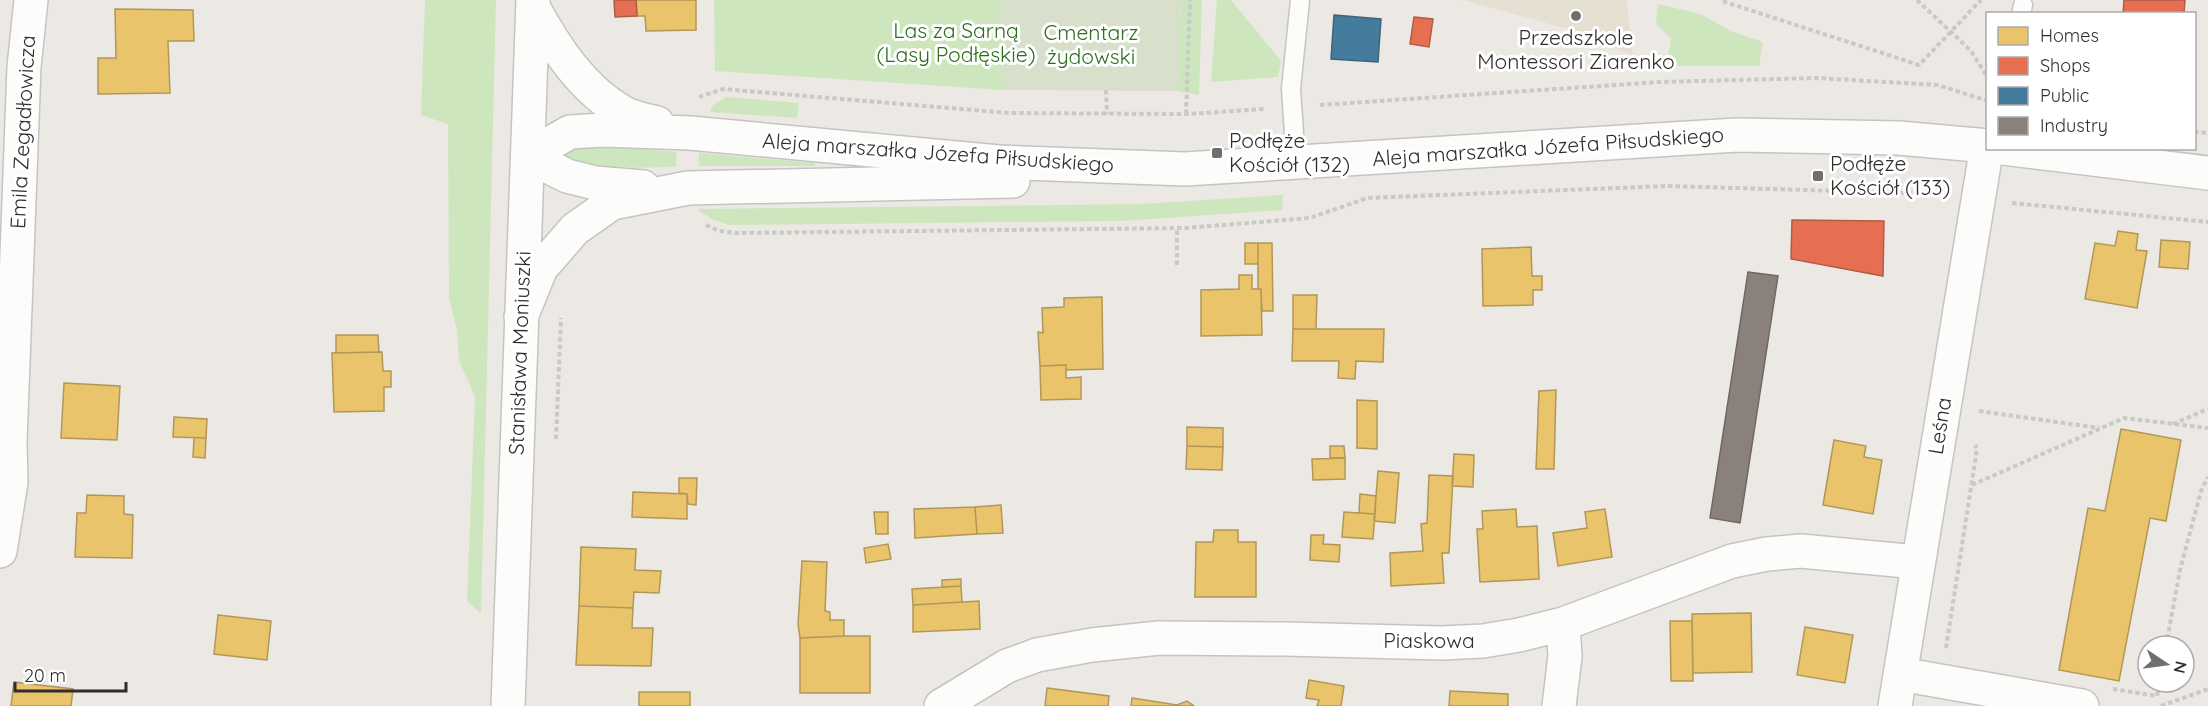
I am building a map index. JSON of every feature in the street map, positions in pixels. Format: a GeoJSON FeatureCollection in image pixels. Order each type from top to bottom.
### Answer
{"type":"FeatureCollection","features":[{"type":"Feature","properties":{"kind":"street","name":"Emila Zegadłowicza"},"geometry":{"type":"LineString","coordinates":[[0,551],[11,482],[10,442],[24,67],[32,0]]}},
{"type":"Feature","properties":{"kind":"street"},"geometry":{"type":"LineString","coordinates":[[532,3],[556,48],[591,89],[623,113],[690,134]]}},
{"type":"Feature","properties":{"kind":"street","name":"Stanisława Moniuszki"},"geometry":{"type":"LineString","coordinates":[[508,706],[532,3]]}},
{"type":"Feature","properties":{"kind":"street","name":"Aleja marszałka Józefa Piłsudskiego"},"geometry":{"type":"LineString","coordinates":[[528,156],[570,132],[603,130],[690,134],[999,162],[1185,169],[1737,135],[1899,138],[1986,146]]}},
{"type":"Feature","properties":{"kind":"street","name":"Leśna"},"geometry":{"type":"LineString","coordinates":[[1894,706],[1986,150]]}},
{"type":"Feature","properties":{"kind":"street"},"geometry":{"type":"LineString","coordinates":[[2019,150],[2208,173]]}},
{"type":"Feature","properties":{"kind":"street"},"geometry":{"type":"LineString","coordinates":[[528,156],[567,176],[595,183],[628,187],[688,188],[999,182],[1185,169]]}},
{"type":"Feature","properties":{"kind":"street"},"geometry":{"type":"LineString","coordinates":[[521,317],[541,268],[574,229],[612,203],[688,188]]}},
{"type":"Feature","properties":{"kind":"street","name":"Piaskowa"},"geometry":{"type":"LineString","coordinates":[[941,706],[1007,666],[1037,655],[1092,645],[1160,638],[1442,643],[1483,641],[1563,624],[1732,561],[1767,554],[1801,551],[1917,562]]}},
{"type":"Feature","properties":{"kind":"street"},"geometry":{"type":"LineString","coordinates":[[1559,706],[1565,656],[1563,624]]}},
{"type":"Feature","properties":{"kind":"street"},"geometry":{"type":"LineString","coordinates":[[1900,674],[2082,706]]}},
{"type":"Feature","properties":{"kind":"lane"},"geometry":{"type":"LineString","coordinates":[[1296,163],[1291,89],[1300,0]]}},
{"type":"Feature","properties":{"kind":"path"},"geometry":{"type":"LineString","coordinates":[[1186,114],[1190,0]]}},
{"type":"Feature","properties":{"kind":"path"},"geometry":{"type":"LineString","coordinates":[[1724,0],[1919,65],[1981,0]]}},
{"type":"Feature","properties":{"kind":"path"},"geometry":{"type":"LineString","coordinates":[[1917,0],[1971,51],[1986,75]]}},
{"type":"Feature","properties":{"kind":"path"},"geometry":{"type":"LineString","coordinates":[[693,99],[723,89],[1009,113],[1186,114],[1659,82],[1816,78],[1938,85],[1986,100]]}},
{"type":"Feature","properties":{"kind":"path"},"geometry":{"type":"LineString","coordinates":[[1106,90],[1107,114]]}},
{"type":"Feature","properties":{"kind":"path"},"geometry":{"type":"LineString","coordinates":[[698,222],[719,231],[736,233],[1177,228],[1310,219],[1367,198],[1667,186],[1939,193]]}},
{"type":"Feature","properties":{"kind":"path"},"geometry":{"type":"LineString","coordinates":[[2003,202],[2208,222]]}},
{"type":"Feature","properties":{"kind":"path"},"geometry":{"type":"LineString","coordinates":[[1177,228],[1177,265]]}},
{"type":"Feature","properties":{"kind":"path"},"geometry":{"type":"LineString","coordinates":[[555,440],[561,312]]}},
{"type":"Feature","properties":{"kind":"path"},"geometry":{"type":"LineString","coordinates":[[1970,409],[2100,428]]}},
{"type":"Feature","properties":{"kind":"path"},"geometry":{"type":"LineString","coordinates":[[2172,424],[2208,409]]}},
{"type":"Feature","properties":{"kind":"path"},"geometry":{"type":"LineString","coordinates":[[1972,484],[2124,418],[2208,428]]}},
{"type":"Feature","properties":{"kind":"path"},"geometry":{"type":"LineString","coordinates":[[1941,681],[1977,449],[1974,441]]}},
{"type":"Feature","properties":{"kind":"path"},"geometry":{"type":"LineString","coordinates":[[2168,634],[2180,570],[2200,491],[2208,477]]}},
{"type":"Feature","properties":{"kind":"path"},"geometry":{"type":"LineString","coordinates":[[2157,696],[2161,706],[2208,689]]}},
{"type":"Feature","properties":{"kind":"shaded area","name":"Przedszkole Montessori Ziarenko"},"geometry":{"type":"Polygon","coordinates":[[[1463,0],[1627,0],[1633,56],[1568,29],[1463,0]]]}},
{"type":"Feature","properties":{"kind":"green space"},"geometry":{"type":"Polygon","coordinates":[[[425,0],[496,0],[481,614],[467,601],[475,396],[459,361],[457,330],[449,299],[448,124],[421,115],[425,0]]]}},
{"type":"Feature","properties":{"kind":"green space","name":"Las za Sarną (Lasy Podłęskie)"},"geometry":{"type":"Polygon","coordinates":[[[714,0],[1000,0],[1003,90],[715,71],[714,0]]]}},
{"type":"Feature","properties":{"kind":"green space","name":"Cmentarz żydowski"},"geometry":{"type":"Polygon","coordinates":[[[1000,0],[1181,0],[1178,91],[1003,90],[1000,0]]]}},
{"type":"Feature","properties":{"kind":"green space"},"geometry":{"type":"Polygon","coordinates":[[[1181,0],[1202,0],[1199,95],[1178,91],[1181,0]]]}},
{"type":"Feature","properties":{"kind":"green space"},"geometry":{"type":"Polygon","coordinates":[[[1217,0],[1231,0],[1281,61],[1278,77],[1211,82],[1217,0]]]}},
{"type":"Feature","properties":{"kind":"green space"},"geometry":{"type":"Polygon","coordinates":[[[1658,4],[1700,14],[1733,32],[1763,42],[1759,66],[1674,66],[1667,62],[1671,38],[1656,24],[1658,4]]]}},
{"type":"Feature","properties":{"kind":"green space"},"geometry":{"type":"Polygon","coordinates":[[[726,97],[799,103],[797,118],[710,112],[712,106],[726,97]]]}},
{"type":"Feature","properties":{"kind":"green space"},"geometry":{"type":"Polygon","coordinates":[[[595,145],[677,152],[676,167],[600,166],[584,164],[563,154],[568,149],[595,145]]]}},
{"type":"Feature","properties":{"kind":"green space"},"geometry":{"type":"Polygon","coordinates":[[[699,153],[816,164],[814,166],[699,166],[699,153]]]}},
{"type":"Feature","properties":{"kind":"green space"},"geometry":{"type":"Polygon","coordinates":[[[1283,195],[1282,210],[1122,221],[728,225],[699,211],[699,209],[1142,204],[1283,195]]]}},
{"type":"Feature","properties":{"kind":"building: Homes"},"geometry":{"type":"Polygon","coordinates":[[[636,0],[696,0],[696,30],[646,31],[645,16],[637,16],[636,0]]]}},
{"type":"Feature","properties":{"kind":"building: Homes"},"geometry":{"type":"Polygon","coordinates":[[[115,9],[193,10],[194,41],[168,41],[170,93],[98,94],[98,58],[116,58],[115,9]]]}},
{"type":"Feature","properties":{"kind":"building: Homes"},"geometry":{"type":"Polygon","coordinates":[[[2118,231],[2138,234],[2136,250],[2147,251],[2137,308],[2085,299],[2095,243],[2115,246],[2118,231]]]}},
{"type":"Feature","properties":{"kind":"building: Homes"},"geometry":{"type":"Polygon","coordinates":[[[2161,240],[2190,242],[2188,269],[2159,267],[2161,240]]]}},
{"type":"Feature","properties":{"kind":"building: Homes"},"geometry":{"type":"Polygon","coordinates":[[[1245,243],[1258,243],[1258,264],[1245,264],[1245,243]]]}},
{"type":"Feature","properties":{"kind":"building: Homes"},"geometry":{"type":"Polygon","coordinates":[[[1258,243],[1272,243],[1273,311],[1262,311],[1261,289],[1258,289],[1258,243]]]}},
{"type":"Feature","properties":{"kind":"building: Homes"},"geometry":{"type":"Polygon","coordinates":[[[1531,247],[1532,276],[1542,276],[1542,290],[1533,290],[1533,305],[1483,306],[1482,249],[1531,247]]]}},
{"type":"Feature","properties":{"kind":"building: Homes"},"geometry":{"type":"Polygon","coordinates":[[[1239,275],[1252,275],[1252,289],[1261,289],[1262,335],[1201,336],[1201,290],[1239,289],[1239,275]]]}},
{"type":"Feature","properties":{"kind":"building: Homes"},"geometry":{"type":"Polygon","coordinates":[[[1293,295],[1317,295],[1316,329],[1293,329],[1293,295]]]}},
{"type":"Feature","properties":{"kind":"building: Homes"},"geometry":{"type":"Polygon","coordinates":[[[1102,297],[1103,369],[1066,370],[1066,365],[1040,366],[1038,332],[1043,333],[1042,308],[1064,307],[1064,298],[1102,297]]]}},
{"type":"Feature","properties":{"kind":"building: Homes"},"geometry":{"type":"Polygon","coordinates":[[[1293,329],[1384,329],[1383,362],[1356,361],[1355,379],[1338,378],[1339,361],[1292,361],[1293,329]]]}},
{"type":"Feature","properties":{"kind":"building: Homes"},"geometry":{"type":"Polygon","coordinates":[[[336,335],[378,335],[379,352],[336,353],[336,335]]]}},
{"type":"Feature","properties":{"kind":"building: Homes"},"geometry":{"type":"Polygon","coordinates":[[[382,352],[383,371],[391,371],[391,387],[384,387],[384,411],[334,412],[332,353],[382,352]]]}},
{"type":"Feature","properties":{"kind":"building: Homes"},"geometry":{"type":"Polygon","coordinates":[[[1066,365],[1066,378],[1081,377],[1081,399],[1041,400],[1040,366],[1066,365]]]}},
{"type":"Feature","properties":{"kind":"building: Homes"},"geometry":{"type":"Polygon","coordinates":[[[64,383],[120,386],[117,440],[61,438],[64,383]]]}},
{"type":"Feature","properties":{"kind":"building: Homes"},"geometry":{"type":"Polygon","coordinates":[[[1556,390],[1554,469],[1536,469],[1539,391],[1556,390]]]}},
{"type":"Feature","properties":{"kind":"building: Homes"},"geometry":{"type":"Polygon","coordinates":[[[1357,400],[1377,401],[1377,449],[1357,448],[1357,400]]]}},
{"type":"Feature","properties":{"kind":"building: Homes"},"geometry":{"type":"Polygon","coordinates":[[[174,417],[207,419],[206,438],[173,437],[174,417]]]}},
{"type":"Feature","properties":{"kind":"building: Homes"},"geometry":{"type":"Polygon","coordinates":[[[1187,427],[1223,428],[1223,447],[1187,446],[1187,427]]]}},
{"type":"Feature","properties":{"kind":"building: Homes"},"geometry":{"type":"Polygon","coordinates":[[[2121,429],[2181,440],[2166,521],[2150,518],[2119,681],[2059,670],[2088,508],[2105,511],[2121,429]]]}},
{"type":"Feature","properties":{"kind":"building: Homes"},"geometry":{"type":"Polygon","coordinates":[[[194,438],[206,438],[205,458],[193,457],[194,438]]]}},
{"type":"Feature","properties":{"kind":"building: Homes"},"geometry":{"type":"Polygon","coordinates":[[[1834,440],[1866,446],[1864,457],[1882,460],[1873,514],[1823,505],[1834,440]]]}},
{"type":"Feature","properties":{"kind":"building: Homes"},"geometry":{"type":"Polygon","coordinates":[[[1187,446],[1223,447],[1222,470],[1186,469],[1187,446]]]}},
{"type":"Feature","properties":{"kind":"building: Homes"},"geometry":{"type":"Polygon","coordinates":[[[1330,446],[1344,446],[1345,458],[1330,458],[1330,446]]]}},
{"type":"Feature","properties":{"kind":"building: Homes"},"geometry":{"type":"Polygon","coordinates":[[[1454,454],[1474,455],[1473,487],[1452,486],[1454,454]]]}},
{"type":"Feature","properties":{"kind":"building: Homes"},"geometry":{"type":"Polygon","coordinates":[[[1345,458],[1345,479],[1313,480],[1312,459],[1345,458]]]}},
{"type":"Feature","properties":{"kind":"building: Homes"},"geometry":{"type":"Polygon","coordinates":[[[1378,471],[1399,473],[1395,523],[1374,521],[1378,471]]]}},
{"type":"Feature","properties":{"kind":"building: Homes"},"geometry":{"type":"Polygon","coordinates":[[[1429,475],[1453,476],[1449,553],[1442,553],[1444,583],[1391,586],[1390,553],[1423,551],[1421,524],[1427,523],[1429,475]]]}},
{"type":"Feature","properties":{"kind":"building: Homes"},"geometry":{"type":"Polygon","coordinates":[[[679,478],[697,478],[696,505],[688,504],[687,494],[679,493],[679,478]]]}},
{"type":"Feature","properties":{"kind":"building: Homes"},"geometry":{"type":"Polygon","coordinates":[[[633,492],[687,494],[687,519],[632,517],[633,492]]]}},
{"type":"Feature","properties":{"kind":"building: Homes"},"geometry":{"type":"Polygon","coordinates":[[[1360,494],[1376,496],[1375,514],[1359,513],[1360,494]]]}},
{"type":"Feature","properties":{"kind":"building: Homes"},"geometry":{"type":"Polygon","coordinates":[[[87,495],[124,496],[124,514],[133,515],[132,558],[75,557],[77,513],[86,513],[87,495]]]}},
{"type":"Feature","properties":{"kind":"building: Homes"},"geometry":{"type":"Polygon","coordinates":[[[1001,505],[1003,533],[977,534],[975,507],[1001,505]]]}},
{"type":"Feature","properties":{"kind":"building: Homes"},"geometry":{"type":"Polygon","coordinates":[[[975,507],[977,534],[915,538],[914,509],[975,507]]]}},
{"type":"Feature","properties":{"kind":"building: Homes"},"geometry":{"type":"Polygon","coordinates":[[[1516,509],[1517,527],[1537,526],[1539,579],[1480,582],[1477,529],[1483,529],[1482,511],[1516,509]]]}},
{"type":"Feature","properties":{"kind":"building: Homes"},"geometry":{"type":"Polygon","coordinates":[[[1605,509],[1612,557],[1558,566],[1553,533],[1587,528],[1585,512],[1605,509]]]}},
{"type":"Feature","properties":{"kind":"building: Homes"},"geometry":{"type":"Polygon","coordinates":[[[874,512],[888,512],[888,534],[876,534],[874,512]]]}},
{"type":"Feature","properties":{"kind":"building: Homes"},"geometry":{"type":"Polygon","coordinates":[[[1344,512],[1375,514],[1373,539],[1342,537],[1344,512]]]}},
{"type":"Feature","properties":{"kind":"building: Homes"},"geometry":{"type":"Polygon","coordinates":[[[1214,530],[1238,530],[1238,542],[1256,542],[1256,597],[1195,597],[1196,542],[1213,542],[1214,530]]]}},
{"type":"Feature","properties":{"kind":"building: Homes"},"geometry":{"type":"Polygon","coordinates":[[[1311,535],[1324,535],[1323,544],[1340,545],[1339,562],[1310,560],[1311,535]]]}},
{"type":"Feature","properties":{"kind":"building: Homes"},"geometry":{"type":"Polygon","coordinates":[[[888,544],[891,559],[866,563],[864,548],[888,544]]]}},
{"type":"Feature","properties":{"kind":"building: Homes"},"geometry":{"type":"Polygon","coordinates":[[[581,547],[636,549],[635,570],[661,571],[659,593],[634,592],[633,608],[579,606],[581,547]]]}},
{"type":"Feature","properties":{"kind":"building: Homes"},"geometry":{"type":"Polygon","coordinates":[[[802,561],[827,562],[825,611],[830,612],[830,620],[844,620],[844,636],[800,638],[798,624],[802,561]]]}},
{"type":"Feature","properties":{"kind":"building: Homes"},"geometry":{"type":"Polygon","coordinates":[[[961,579],[961,586],[942,587],[942,580],[961,579]]]}},
{"type":"Feature","properties":{"kind":"building: Homes"},"geometry":{"type":"Polygon","coordinates":[[[961,586],[962,602],[913,605],[912,589],[961,586]]]}},
{"type":"Feature","properties":{"kind":"building: Homes"},"geometry":{"type":"Polygon","coordinates":[[[979,601],[980,629],[913,632],[913,605],[979,601]]]}},
{"type":"Feature","properties":{"kind":"building: Homes"},"geometry":{"type":"Polygon","coordinates":[[[579,606],[633,608],[632,628],[653,628],[651,666],[576,665],[579,606]]]}},
{"type":"Feature","properties":{"kind":"building: Homes"},"geometry":{"type":"Polygon","coordinates":[[[1751,613],[1752,672],[1693,673],[1692,614],[1751,613]]]}},
{"type":"Feature","properties":{"kind":"building: Homes"},"geometry":{"type":"Polygon","coordinates":[[[218,615],[271,621],[267,660],[214,654],[218,615]]]}},
{"type":"Feature","properties":{"kind":"building: Homes"},"geometry":{"type":"Polygon","coordinates":[[[1670,621],[1692,621],[1693,681],[1671,681],[1670,621]]]}},
{"type":"Feature","properties":{"kind":"building: Homes"},"geometry":{"type":"Polygon","coordinates":[[[1805,627],[1853,635],[1845,683],[1797,675],[1805,627]]]}},
{"type":"Feature","properties":{"kind":"building: Homes"},"geometry":{"type":"Polygon","coordinates":[[[870,636],[870,693],[800,693],[800,638],[870,636]]]}},
{"type":"Feature","properties":{"kind":"building: Homes"},"geometry":{"type":"Polygon","coordinates":[[[1309,680],[1344,686],[1341,706],[1317,706],[1319,700],[1306,698],[1309,680]]]}},
{"type":"Feature","properties":{"kind":"building: Homes"},"geometry":{"type":"Polygon","coordinates":[[[14,682],[73,689],[71,706],[11,706],[14,682]]]}},
{"type":"Feature","properties":{"kind":"building: Homes"},"geometry":{"type":"Polygon","coordinates":[[[1047,688],[1109,696],[1108,706],[1045,706],[1047,688]]]}},
{"type":"Feature","properties":{"kind":"building: Homes"},"geometry":{"type":"Polygon","coordinates":[[[1450,691],[1508,694],[1508,706],[1449,706],[1450,691]]]}},
{"type":"Feature","properties":{"kind":"building: Homes"},"geometry":{"type":"Polygon","coordinates":[[[639,692],[690,692],[690,706],[639,706],[639,692]]]}},
{"type":"Feature","properties":{"kind":"building: Homes"},"geometry":{"type":"Polygon","coordinates":[[[1132,698],[1177,705],[1187,701],[1194,706],[1131,706],[1132,698]]]}},
{"type":"Feature","properties":{"kind":"building: Shops"},"geometry":{"type":"Polygon","coordinates":[[[614,0],[636,0],[637,16],[615,17],[614,0]]]}},
{"type":"Feature","properties":{"kind":"building: Shops"},"geometry":{"type":"Polygon","coordinates":[[[2124,0],[2185,0],[2184,12],[2123,12],[2124,0]]]}},
{"type":"Feature","properties":{"kind":"building: Shops"},"geometry":{"type":"Polygon","coordinates":[[[1414,17],[1433,19],[1429,47],[1410,44],[1414,17]]]}},
{"type":"Feature","properties":{"kind":"building: Shops"},"geometry":{"type":"Polygon","coordinates":[[[1792,220],[1884,221],[1883,276],[1791,259],[1792,220]]]}},
{"type":"Feature","properties":{"kind":"building: Public"},"geometry":{"type":"Polygon","coordinates":[[[1334,15],[1381,19],[1378,62],[1331,59],[1334,15]]]}},
{"type":"Feature","properties":{"kind":"building: Industry"},"geometry":{"type":"Polygon","coordinates":[[[1748,272],[1778,276],[1740,523],[1710,518],[1748,272]]]}},
{"type":"Feature","properties":{"kind":"place","name":"Przedszkole Montessori Ziarenko"},"geometry":{"type":"Point","coordinates":[1576,16]}},
{"type":"Feature","properties":{"kind":"place","name":"Podłęże Kościół (132)"},"geometry":{"type":"Point","coordinates":[1217,153]}},
{"type":"Feature","properties":{"kind":"place","name":"Podłęże Kościół (133)"},"geometry":{"type":"Point","coordinates":[1818,176]}}]}
